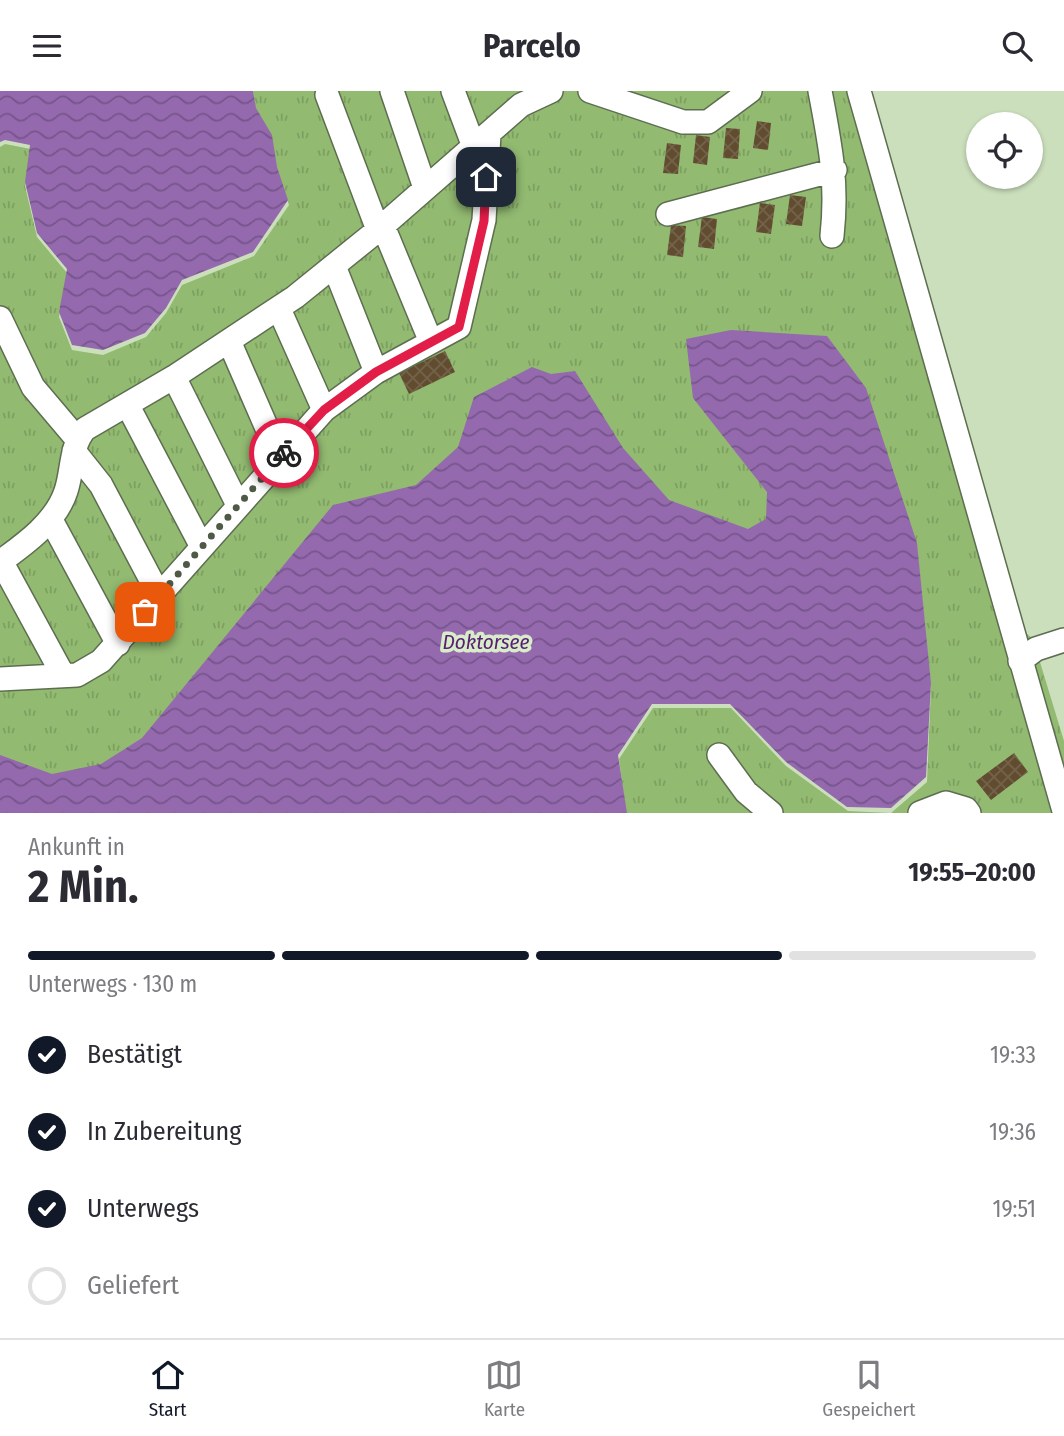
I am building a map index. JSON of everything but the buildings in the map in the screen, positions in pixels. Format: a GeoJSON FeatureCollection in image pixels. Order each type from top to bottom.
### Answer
{"type":"FeatureCollection","features":[{"type":"Feature","properties":{"kind":"lane"},"geometry":{"type":"LineString","coordinates":[[391,91],[425,188]]}},
{"type":"Feature","properties":{"kind":"lane"},"geometry":{"type":"LineString","coordinates":[[1,677],[77,675],[101,661],[324,410],[376,372],[459,327],[484,221],[481,141],[453,91]]}},
{"type":"Feature","properties":{"kind":"lane"},"geometry":{"type":"LineString","coordinates":[[63,675],[1,562],[51,520],[66,493],[76,445],[85,429],[128,406],[279,309],[381,228],[481,141],[519,98],[551,91]]}},
{"type":"Feature","properties":{"kind":"lane"},"geometry":{"type":"LineString","coordinates":[[590,91],[683,122],[708,122],[750,91]]}},
{"type":"Feature","properties":{"kind":"lane"},"geometry":{"type":"LineString","coordinates":[[820,91],[835,170],[837,197],[832,236]]}},
{"type":"Feature","properties":{"kind":"lane"},"geometry":{"type":"LineString","coordinates":[[859,91],[1064,811]]}},
{"type":"Feature","properties":{"kind":"lane"},"geometry":{"type":"LineString","coordinates":[[327,95],[431,342]]}},
{"type":"Feature","properties":{"kind":"lane"},"geometry":{"type":"LineString","coordinates":[[668,213],[835,170]]}},
{"type":"Feature","properties":{"kind":"lane"},"geometry":{"type":"LineString","coordinates":[[334,265],[376,372]]}},
{"type":"Feature","properties":{"kind":"lane"},"geometry":{"type":"LineString","coordinates":[[279,309],[324,410]]}},
{"type":"Feature","properties":{"kind":"lane"},"geometry":{"type":"LineString","coordinates":[[0,318],[33,387],[76,445],[101,485],[159,596]]}},
{"type":"Feature","properties":{"kind":"lane"},"geometry":{"type":"LineString","coordinates":[[229,341],[280,458]]}},
{"type":"Feature","properties":{"kind":"lane"},"geometry":{"type":"LineString","coordinates":[[174,377],[238,505]]}},
{"type":"Feature","properties":{"kind":"lane"},"geometry":{"type":"LineString","coordinates":[[128,406],[202,547]]}},
{"type":"Feature","properties":{"kind":"lane"},"geometry":{"type":"LineString","coordinates":[[51,520],[118,644]]}},
{"type":"Feature","properties":{"kind":"lane"},"geometry":{"type":"LineString","coordinates":[[1020,661],[1036,649],[1064,641]]}},
{"type":"Feature","properties":{"kind":"lane"},"geometry":{"type":"LineString","coordinates":[[719,755],[746,792],[771,813]]}},
{"type":"Feature","properties":{"kind":"lane"},"geometry":{"type":"LineString","coordinates":[[920,813],[946,803],[966,809],[969,813]]}},
{"type":"Feature","properties":{"kind":"green space"},"geometry":{"type":"Polygon","coordinates":[[[253,91],[863,91],[1017,625],[1033,639],[1064,741],[1064,813],[891,813],[927,782],[931,687],[917,548],[867,393],[775,493],[774,523],[750,538],[458,451],[142,742],[101,768],[53,778],[0,759],[0,147],[5,144],[31,149],[25,186],[37,237],[67,273],[59,317],[72,350],[103,355],[146,337],[166,313],[182,285],[254,256],[289,205],[256,112],[253,91]]]}},
{"type":"Feature","properties":{"kind":"green space"},"geometry":{"type":"Polygon","coordinates":[[[653,708],[731,708],[786,766],[848,811],[891,813],[626,813],[619,759],[653,708]]]}},
{"type":"Feature","properties":{"kind":"water"},"geometry":{"type":"Polygon","coordinates":[[[0,91],[253,91],[256,108],[272,135],[277,167],[288,200],[253,252],[182,280],[166,308],[145,333],[103,350],[72,345],[59,312],[67,269],[37,233],[25,182],[30,145],[5,140],[0,142],[0,91]]]}},
{"type":"Feature","properties":{"kind":"water","name":"Doktorsee"},"geometry":{"type":"Polygon","coordinates":[[[731,330],[827,336],[866,388],[917,543],[931,683],[926,777],[891,808],[847,807],[786,762],[730,704],[652,704],[618,755],[627,813],[0,813],[0,755],[52,774],[101,764],[142,738],[333,505],[416,485],[458,447],[474,397],[532,367],[551,374],[575,371],[623,448],[669,500],[748,529],[766,519],[767,492],[693,398],[686,339],[731,330]]]}},
{"type":"Feature","properties":{"kind":"way so far"},"geometry":{"type":"LineString","coordinates":[[145,612],[284,453]]}},
{"type":"Feature","properties":{"kind":"route"},"geometry":{"type":"LineString","coordinates":[[284,453],[324,410],[376,372],[459,327],[484,221],[486,177]]}}]}
